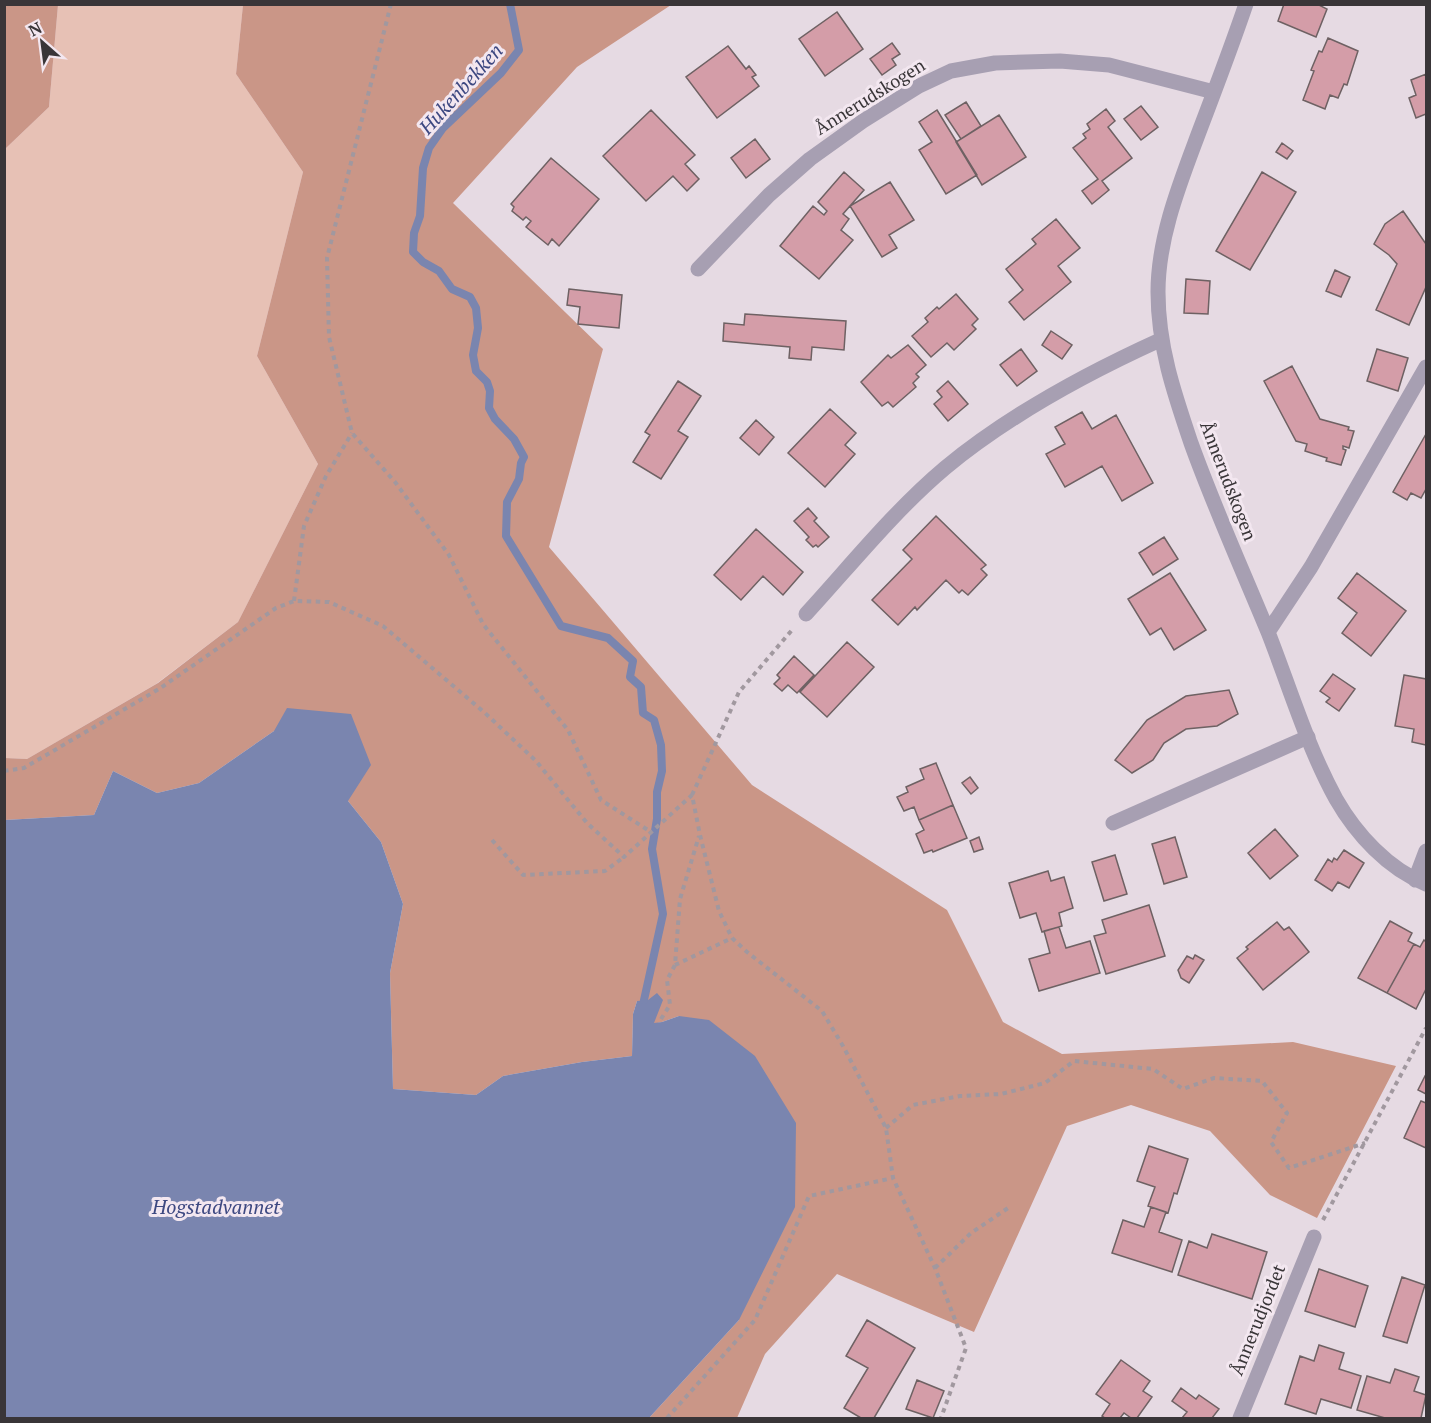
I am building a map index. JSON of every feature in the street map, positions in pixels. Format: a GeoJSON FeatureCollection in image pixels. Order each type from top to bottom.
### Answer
{"type":"FeatureCollection","features":[{"type":"Feature","properties":{"kind":"street","name":"Ånnerudskogen"},"geometry":{"type":"LineString","coordinates":[[1245,4],[1182,176],[1165,237],[1158,290],[1161,340],[1177,402],[1206,484],[1268,632],[1308,737],[1337,800],[1356,828],[1380,856],[1421,882]]}},
{"type":"Feature","properties":{"kind":"street","name":"Ånnerudskogen"},"geometry":{"type":"LineString","coordinates":[[698,269],[769,195],[810,159],[863,121],[919,86],[951,71],[995,63],[1070,62],[1109,65],[1214,92]]}},
{"type":"Feature","properties":{"kind":"street"},"geometry":{"type":"LineString","coordinates":[[806,614],[910,501],[945,468],[1003,426],[1052,395],[1118,359],[1161,340]]}},
{"type":"Feature","properties":{"kind":"street"},"geometry":{"type":"LineString","coordinates":[[1268,632],[1311,567],[1426,367]]}},
{"type":"Feature","properties":{"kind":"street"},"geometry":{"type":"LineString","coordinates":[[1113,823],[1308,737]]}},
{"type":"Feature","properties":{"kind":"street"},"geometry":{"type":"LineString","coordinates":[[1421,882],[1426,851]]}},
{"type":"Feature","properties":{"kind":"street","name":"Ånnerudjordet"},"geometry":{"type":"LineString","coordinates":[[1239,1419],[1314,1237]]}},
{"type":"Feature","properties":{"kind":"path"},"geometry":{"type":"LineString","coordinates":[[391,4],[327,258],[329,337],[352,433],[395,482],[448,555],[483,624],[568,730],[601,800],[652,831]]}},
{"type":"Feature","properties":{"kind":"path"},"geometry":{"type":"LineString","coordinates":[[294,601],[304,526],[326,476],[352,433]]}},
{"type":"Feature","properties":{"kind":"path"},"geometry":{"type":"LineString","coordinates":[[4,771],[24,768],[159,689],[276,608],[294,601],[329,602],[383,626],[485,713],[536,761],[587,823],[624,857]]}},
{"type":"Feature","properties":{"kind":"path"},"geometry":{"type":"LineString","coordinates":[[492,840],[523,875],[605,871],[624,857],[692,795],[739,692],[806,614]]}},
{"type":"Feature","properties":{"kind":"path"},"geometry":{"type":"LineString","coordinates":[[692,795],[719,911],[732,938],[822,1011],[886,1128],[893,1178],[935,1268],[966,1348],[941,1419]]}},
{"type":"Feature","properties":{"kind":"path"},"geometry":{"type":"LineString","coordinates":[[661,1018],[670,1005],[667,980],[675,965],[680,899],[700,835]]}},
{"type":"Feature","properties":{"kind":"path"},"geometry":{"type":"LineString","coordinates":[[675,965],[732,938]]}},
{"type":"Feature","properties":{"kind":"path"},"geometry":{"type":"LineString","coordinates":[[1314,1237],[1426,1028]]}},
{"type":"Feature","properties":{"kind":"path"},"geometry":{"type":"LineString","coordinates":[[886,1128],[913,1105],[960,1096],[1001,1094],[1045,1083],[1074,1061],[1153,1069],[1183,1089],[1214,1078],[1262,1081],[1287,1113],[1270,1142],[1289,1168],[1365,1143]]}},
{"type":"Feature","properties":{"kind":"path"},"geometry":{"type":"LineString","coordinates":[[667,1419],[754,1320],[809,1196],[893,1178]]}},
{"type":"Feature","properties":{"kind":"path"},"geometry":{"type":"LineString","coordinates":[[935,1268],[971,1233],[1011,1206]]}},
{"type":"Feature","properties":{"kind":"shaded area"},"geometry":{"type":"Polygon","coordinates":[[[5,4],[58,5],[49,107],[5,149],[5,4]]]}},
{"type":"Feature","properties":{"kind":"shaded area"},"geometry":{"type":"Polygon","coordinates":[[[58,5],[243,5],[236,74],[303,172],[257,356],[318,464],[238,622],[156,684],[27,759],[5,758],[5,149],[49,107],[58,5]]]}},
{"type":"Feature","properties":{"kind":"shaded area"},"geometry":{"type":"Polygon","coordinates":[[[243,5],[671,5],[577,67],[453,203],[603,349],[549,547],[752,785],[947,910],[1003,1022],[1062,1054],[1293,1042],[1396,1066],[1317,1218],[1270,1195],[1210,1131],[1131,1105],[1067,1126],[974,1332],[837,1274],[765,1354],[737,1418],[649,1418],[739,1320],[679,1016],[653,1024],[648,1001],[637,1001],[633,1014],[632,1056],[503,1076],[476,1095],[393,1089],[390,973],[403,904],[381,842],[348,801],[274,731],[199,783],[157,793],[113,771],[94,815],[5,820],[5,758],[27,759],[158,683],[238,622],[318,464],[257,356],[303,172],[236,74],[243,5]]]}},
{"type":"Feature","properties":{"kind":"water","name":"Hogstadvannet"},"geometry":{"type":"Polygon","coordinates":[[[287,708],[351,714],[371,765],[348,801],[381,842],[403,904],[390,973],[393,1089],[476,1095],[503,1076],[632,1056],[633,1014],[637,1001],[648,1000],[657,993],[663,1000],[654,1023],[679,1016],[709,1020],[755,1056],[796,1123],[795,1207],[739,1320],[649,1418],[5,1418],[5,820],[94,815],[113,771],[157,793],[199,783],[274,731],[287,708]]]}},
{"type":"Feature","properties":{"kind":"building"},"geometry":{"type":"Polygon","coordinates":[[[1284,4],[1317,4],[1327,9],[1316,37],[1278,21],[1284,4]]]}},
{"type":"Feature","properties":{"kind":"building"},"geometry":{"type":"Polygon","coordinates":[[[837,12],[863,49],[825,76],[799,39],[837,12]]]}},
{"type":"Feature","properties":{"kind":"building"},"geometry":{"type":"Polygon","coordinates":[[[1328,38],[1358,51],[1347,85],[1344,84],[1338,98],[1330,95],[1325,109],[1303,100],[1314,71],[1311,70],[1319,51],[1322,52],[1328,38]]]}},
{"type":"Feature","properties":{"kind":"building"},"geometry":{"type":"Polygon","coordinates":[[[892,43],[900,54],[892,59],[896,65],[882,75],[870,59],[892,43]]]}},
{"type":"Feature","properties":{"kind":"building"},"geometry":{"type":"Polygon","coordinates":[[[728,46],[746,69],[749,66],[756,75],[752,77],[759,86],[717,118],[686,77],[728,46]]]}},
{"type":"Feature","properties":{"kind":"building"},"geometry":{"type":"Polygon","coordinates":[[[1426,74],[1426,114],[1416,118],[1409,98],[1416,95],[1411,80],[1426,74]]]}},
{"type":"Feature","properties":{"kind":"building"},"geometry":{"type":"Polygon","coordinates":[[[966,102],[981,126],[961,139],[945,115],[966,102]]]}},
{"type":"Feature","properties":{"kind":"building"},"geometry":{"type":"Polygon","coordinates":[[[1141,106],[1158,127],[1141,140],[1124,119],[1141,106]]]}},
{"type":"Feature","properties":{"kind":"building"},"geometry":{"type":"Polygon","coordinates":[[[1106,109],[1115,121],[1108,127],[1132,158],[1102,181],[1109,190],[1092,204],[1082,191],[1098,179],[1073,148],[1086,138],[1083,134],[1090,129],[1087,124],[1106,109]]]}},
{"type":"Feature","properties":{"kind":"building"},"geometry":{"type":"Polygon","coordinates":[[[651,110],[695,155],[685,164],[699,179],[687,191],[673,176],[646,201],[603,156],[651,110]]]}},
{"type":"Feature","properties":{"kind":"building"},"geometry":{"type":"Polygon","coordinates":[[[937,110],[977,175],[946,194],[919,150],[932,142],[919,122],[937,110]]]}},
{"type":"Feature","properties":{"kind":"building"},"geometry":{"type":"Polygon","coordinates":[[[999,115],[1026,157],[982,185],[956,142],[999,115]]]}},
{"type":"Feature","properties":{"kind":"building"},"geometry":{"type":"Polygon","coordinates":[[[755,139],[770,159],[746,178],[731,158],[755,139]]]}},
{"type":"Feature","properties":{"kind":"building"},"geometry":{"type":"Polygon","coordinates":[[[1282,143],[1293,151],[1287,159],[1276,152],[1282,143]]]}},
{"type":"Feature","properties":{"kind":"building"},"geometry":{"type":"Polygon","coordinates":[[[551,158],[599,199],[559,246],[552,239],[548,245],[526,227],[531,221],[526,217],[523,220],[512,211],[514,207],[511,204],[551,158]]]}},
{"type":"Feature","properties":{"kind":"building"},"geometry":{"type":"Polygon","coordinates":[[[844,172],[864,190],[843,214],[849,219],[841,230],[853,240],[819,279],[780,246],[813,206],[824,215],[827,211],[818,202],[844,172]]]}},
{"type":"Feature","properties":{"kind":"building"},"geometry":{"type":"Polygon","coordinates":[[[1262,172],[1296,192],[1250,270],[1216,251],[1262,172]]]}},
{"type":"Feature","properties":{"kind":"building"},"geometry":{"type":"Polygon","coordinates":[[[890,182],[914,220],[889,235],[897,248],[882,257],[850,206],[890,182]]]}},
{"type":"Feature","properties":{"kind":"building"},"geometry":{"type":"Polygon","coordinates":[[[1403,211],[1426,244],[1426,287],[1409,325],[1376,310],[1397,264],[1374,244],[1385,224],[1403,211]]]}},
{"type":"Feature","properties":{"kind":"building"},"geometry":{"type":"Polygon","coordinates":[[[1056,219],[1080,248],[1058,266],[1071,282],[1024,320],[1009,302],[1023,290],[1006,269],[1036,244],[1032,239],[1056,219]]]}},
{"type":"Feature","properties":{"kind":"building"},"geometry":{"type":"Polygon","coordinates":[[[1335,270],[1350,277],[1341,297],[1326,291],[1335,270]]]}},
{"type":"Feature","properties":{"kind":"building"},"geometry":{"type":"Polygon","coordinates":[[[1186,279],[1210,281],[1208,314],[1184,313],[1186,279]]]}},
{"type":"Feature","properties":{"kind":"building"},"geometry":{"type":"Polygon","coordinates":[[[569,289],[622,295],[619,328],[578,324],[580,307],[567,305],[569,289]]]}},
{"type":"Feature","properties":{"kind":"building"},"geometry":{"type":"Polygon","coordinates":[[[956,294],[978,319],[972,325],[976,329],[954,350],[947,343],[931,357],[912,336],[928,322],[925,318],[956,294]]]}},
{"type":"Feature","properties":{"kind":"building"},"geometry":{"type":"Polygon","coordinates":[[[745,314],[846,321],[844,350],[812,347],[811,360],[789,358],[790,347],[723,341],[724,323],[744,325],[745,314]]]}},
{"type":"Feature","properties":{"kind":"building"},"geometry":{"type":"Polygon","coordinates":[[[1051,331],[1072,345],[1062,359],[1042,345],[1051,331]]]}},
{"type":"Feature","properties":{"kind":"building"},"geometry":{"type":"Polygon","coordinates":[[[908,345],[926,365],[916,374],[919,377],[913,383],[916,387],[893,407],[888,402],[882,406],[861,382],[888,355],[891,358],[908,345]]]}},
{"type":"Feature","properties":{"kind":"building"},"geometry":{"type":"Polygon","coordinates":[[[1021,349],[1037,371],[1017,386],[1000,365],[1021,349]]]}},
{"type":"Feature","properties":{"kind":"building"},"geometry":{"type":"Polygon","coordinates":[[[1377,349],[1408,358],[1398,391],[1367,381],[1377,349]]]}},
{"type":"Feature","properties":{"kind":"building"},"geometry":{"type":"Polygon","coordinates":[[[1292,366],[1320,419],[1349,427],[1348,430],[1354,431],[1349,448],[1343,446],[1346,450],[1341,465],[1305,451],[1307,444],[1296,441],[1264,381],[1292,366]]]}},
{"type":"Feature","properties":{"kind":"building"},"geometry":{"type":"Polygon","coordinates":[[[678,381],[701,396],[678,431],[688,437],[661,479],[633,462],[650,435],[645,432],[678,381]]]}},
{"type":"Feature","properties":{"kind":"building"},"geometry":{"type":"Polygon","coordinates":[[[948,381],[968,404],[948,421],[934,404],[942,397],[937,391],[948,381]]]}},
{"type":"Feature","properties":{"kind":"building"},"geometry":{"type":"Polygon","coordinates":[[[830,409],[856,433],[845,445],[855,454],[825,487],[788,453],[830,409]]]}},
{"type":"Feature","properties":{"kind":"building"},"geometry":{"type":"Polygon","coordinates":[[[1082,412],[1092,429],[1116,415],[1153,483],[1122,501],[1102,466],[1065,487],[1046,454],[1065,444],[1055,427],[1082,412]]]}},
{"type":"Feature","properties":{"kind":"building"},"geometry":{"type":"Polygon","coordinates":[[[756,420],[774,437],[759,455],[740,438],[756,420]]]}},
{"type":"Feature","properties":{"kind":"building"},"geometry":{"type":"Polygon","coordinates":[[[1426,434],[1426,489],[1421,498],[1411,493],[1407,500],[1393,492],[1426,434]]]}},
{"type":"Feature","properties":{"kind":"building"},"geometry":{"type":"Polygon","coordinates":[[[808,508],[817,518],[814,521],[829,537],[818,547],[816,545],[813,547],[806,540],[809,537],[794,521],[808,508]]]}},
{"type":"Feature","properties":{"kind":"building"},"geometry":{"type":"Polygon","coordinates":[[[936,516],[986,565],[981,569],[987,575],[968,595],[962,590],[959,593],[946,580],[917,610],[915,607],[898,625],[872,600],[912,559],[903,550],[936,516]]]}},
{"type":"Feature","properties":{"kind":"building"},"geometry":{"type":"Polygon","coordinates":[[[756,529],[803,572],[783,595],[763,576],[741,600],[714,575],[756,529]]]}},
{"type":"Feature","properties":{"kind":"building"},"geometry":{"type":"Polygon","coordinates":[[[1164,537],[1178,559],[1153,575],[1139,553],[1164,537]]]}},
{"type":"Feature","properties":{"kind":"building"},"geometry":{"type":"Polygon","coordinates":[[[1170,573],[1206,630],[1174,650],[1161,628],[1150,635],[1128,599],[1170,573]]]}},
{"type":"Feature","properties":{"kind":"building"},"geometry":{"type":"Polygon","coordinates":[[[1357,573],[1406,611],[1371,656],[1342,633],[1357,613],[1338,598],[1357,573]]]}},
{"type":"Feature","properties":{"kind":"building"},"geometry":{"type":"Polygon","coordinates":[[[847,642],[874,667],[827,717],[800,692],[847,642]]]}},
{"type":"Feature","properties":{"kind":"building"},"geometry":{"type":"Polygon","coordinates":[[[794,656],[814,675],[797,693],[788,685],[782,691],[774,684],[780,678],[777,675],[794,656]]]}},
{"type":"Feature","properties":{"kind":"building"},"geometry":{"type":"Polygon","coordinates":[[[1333,674],[1355,689],[1339,711],[1326,702],[1330,698],[1320,691],[1333,674]]]}},
{"type":"Feature","properties":{"kind":"building"},"geometry":{"type":"Polygon","coordinates":[[[1404,675],[1426,679],[1426,745],[1412,742],[1414,729],[1395,726],[1404,675]]]}},
{"type":"Feature","properties":{"kind":"building"},"geometry":{"type":"Polygon","coordinates":[[[1229,690],[1238,714],[1217,726],[1186,729],[1164,743],[1153,760],[1132,773],[1115,760],[1147,720],[1186,696],[1229,690]]]}},
{"type":"Feature","properties":{"kind":"building"},"geometry":{"type":"Polygon","coordinates":[[[936,763],[953,805],[919,820],[914,807],[904,811],[897,797],[908,792],[906,787],[924,779],[920,769],[936,763]]]}},
{"type":"Feature","properties":{"kind":"building"},"geometry":{"type":"Polygon","coordinates":[[[970,777],[978,788],[971,794],[962,783],[970,777]]]}},
{"type":"Feature","properties":{"kind":"building"},"geometry":{"type":"Polygon","coordinates":[[[953,805],[967,838],[933,852],[932,850],[924,853],[916,834],[924,830],[919,820],[953,805]]]}},
{"type":"Feature","properties":{"kind":"building"},"geometry":{"type":"Polygon","coordinates":[[[1275,829],[1298,856],[1270,879],[1248,853],[1275,829]]]}},
{"type":"Feature","properties":{"kind":"building"},"geometry":{"type":"Polygon","coordinates":[[[979,837],[983,849],[974,852],[970,841],[979,837]]]}},
{"type":"Feature","properties":{"kind":"building"},"geometry":{"type":"Polygon","coordinates":[[[1175,837],[1187,877],[1164,884],[1152,844],[1175,837]]]}},
{"type":"Feature","properties":{"kind":"building"},"geometry":{"type":"Polygon","coordinates":[[[1344,850],[1364,863],[1349,888],[1338,882],[1332,891],[1315,880],[1328,859],[1332,862],[1334,858],[1337,860],[1344,850]]]}},
{"type":"Feature","properties":{"kind":"building"},"geometry":{"type":"Polygon","coordinates":[[[1115,855],[1127,894],[1104,901],[1092,862],[1115,855]]]}},
{"type":"Feature","properties":{"kind":"building"},"geometry":{"type":"Polygon","coordinates":[[[1048,871],[1051,881],[1064,877],[1073,908],[1059,913],[1062,926],[1042,932],[1036,913],[1020,918],[1009,883],[1048,871]]]}},
{"type":"Feature","properties":{"kind":"building"},"geometry":{"type":"Polygon","coordinates":[[[1149,905],[1165,956],[1106,974],[1094,936],[1106,933],[1102,920],[1149,905]]]}},
{"type":"Feature","properties":{"kind":"building"},"geometry":{"type":"Polygon","coordinates":[[[1390,921],[1412,933],[1408,941],[1414,944],[1387,993],[1358,978],[1390,921]]]}},
{"type":"Feature","properties":{"kind":"building"},"geometry":{"type":"Polygon","coordinates":[[[1277,922],[1284,930],[1289,927],[1309,952],[1263,990],[1237,958],[1248,949],[1246,947],[1277,922]]]}},
{"type":"Feature","properties":{"kind":"building"},"geometry":{"type":"Polygon","coordinates":[[[1059,927],[1066,948],[1090,941],[1100,973],[1039,991],[1029,959],[1050,953],[1044,931],[1059,927]]]}},
{"type":"Feature","properties":{"kind":"building"},"geometry":{"type":"Polygon","coordinates":[[[1424,940],[1426,942],[1426,989],[1416,1009],[1387,993],[1414,944],[1420,947],[1424,940]]]}},
{"type":"Feature","properties":{"kind":"building"},"geometry":{"type":"Polygon","coordinates":[[[1195,955],[1204,960],[1189,983],[1181,978],[1178,970],[1187,956],[1193,959],[1195,955]]]}},
{"type":"Feature","properties":{"kind":"building"},"geometry":{"type":"Polygon","coordinates":[[[1426,1077],[1426,1094],[1418,1090],[1426,1077]]]}},
{"type":"Feature","properties":{"kind":"building"},"geometry":{"type":"Polygon","coordinates":[[[1421,1101],[1426,1103],[1426,1148],[1404,1138],[1421,1101]]]}},
{"type":"Feature","properties":{"kind":"building"},"geometry":{"type":"Polygon","coordinates":[[[1149,1146],[1188,1159],[1177,1194],[1174,1193],[1168,1213],[1148,1206],[1155,1187],[1137,1181],[1149,1146]]]}},
{"type":"Feature","properties":{"kind":"building"},"geometry":{"type":"Polygon","coordinates":[[[1151,1207],[1166,1212],[1159,1232],[1182,1240],[1172,1272],[1112,1253],[1123,1220],[1144,1227],[1151,1207]]]}},
{"type":"Feature","properties":{"kind":"building"},"geometry":{"type":"Polygon","coordinates":[[[1212,1234],[1267,1252],[1252,1299],[1178,1275],[1189,1241],[1207,1248],[1212,1234]]]}},
{"type":"Feature","properties":{"kind":"building"},"geometry":{"type":"Polygon","coordinates":[[[1319,1269],[1368,1286],[1355,1327],[1305,1311],[1319,1269]]]}},
{"type":"Feature","properties":{"kind":"building"},"geometry":{"type":"Polygon","coordinates":[[[1402,1277],[1425,1285],[1407,1343],[1383,1336],[1402,1277]]]}},
{"type":"Feature","properties":{"kind":"building"},"geometry":{"type":"Polygon","coordinates":[[[867,1320],[915,1348],[874,1418],[861,1418],[844,1408],[868,1368],[846,1356],[867,1320]]]}},
{"type":"Feature","properties":{"kind":"building"},"geometry":{"type":"Polygon","coordinates":[[[1319,1345],[1344,1353],[1339,1369],[1361,1376],[1351,1408],[1321,1399],[1316,1414],[1285,1404],[1300,1356],[1314,1361],[1319,1345]]]}},
{"type":"Feature","properties":{"kind":"building"},"geometry":{"type":"Polygon","coordinates":[[[1121,1360],[1150,1381],[1143,1391],[1152,1397],[1137,1418],[1131,1418],[1124,1413],[1120,1418],[1105,1418],[1102,1416],[1110,1404],[1096,1394],[1121,1360]]]}},
{"type":"Feature","properties":{"kind":"building"},"geometry":{"type":"Polygon","coordinates":[[[1395,1369],[1419,1377],[1414,1391],[1426,1395],[1421,1418],[1385,1418],[1357,1410],[1367,1376],[1390,1383],[1395,1369]]]}},
{"type":"Feature","properties":{"kind":"building"},"geometry":{"type":"Polygon","coordinates":[[[917,1380],[944,1391],[933,1418],[906,1409],[917,1380]]]}},
{"type":"Feature","properties":{"kind":"building"},"geometry":{"type":"Polygon","coordinates":[[[1181,1388],[1196,1399],[1199,1395],[1219,1409],[1212,1418],[1182,1418],[1187,1412],[1172,1401],[1181,1388]]]}},
{"type":"Feature","properties":{"kind":"waterway","name":"Hukenbekken"},"geometry":{"type":"LineString","coordinates":[[510,4],[519,50],[501,73],[443,128],[429,148],[423,168],[420,216],[414,233],[413,252],[423,262],[439,271],[452,289],[470,297],[476,308],[478,328],[473,355],[476,371],[487,382],[490,391],[489,408],[495,419],[514,439],[524,457],[519,479],[507,502],[506,536],[561,626],[608,638],[633,661],[630,677],[641,687],[643,713],[654,720],[661,745],[662,771],[657,792],[657,819],[652,849],[663,914],[644,1000]]}}]}
